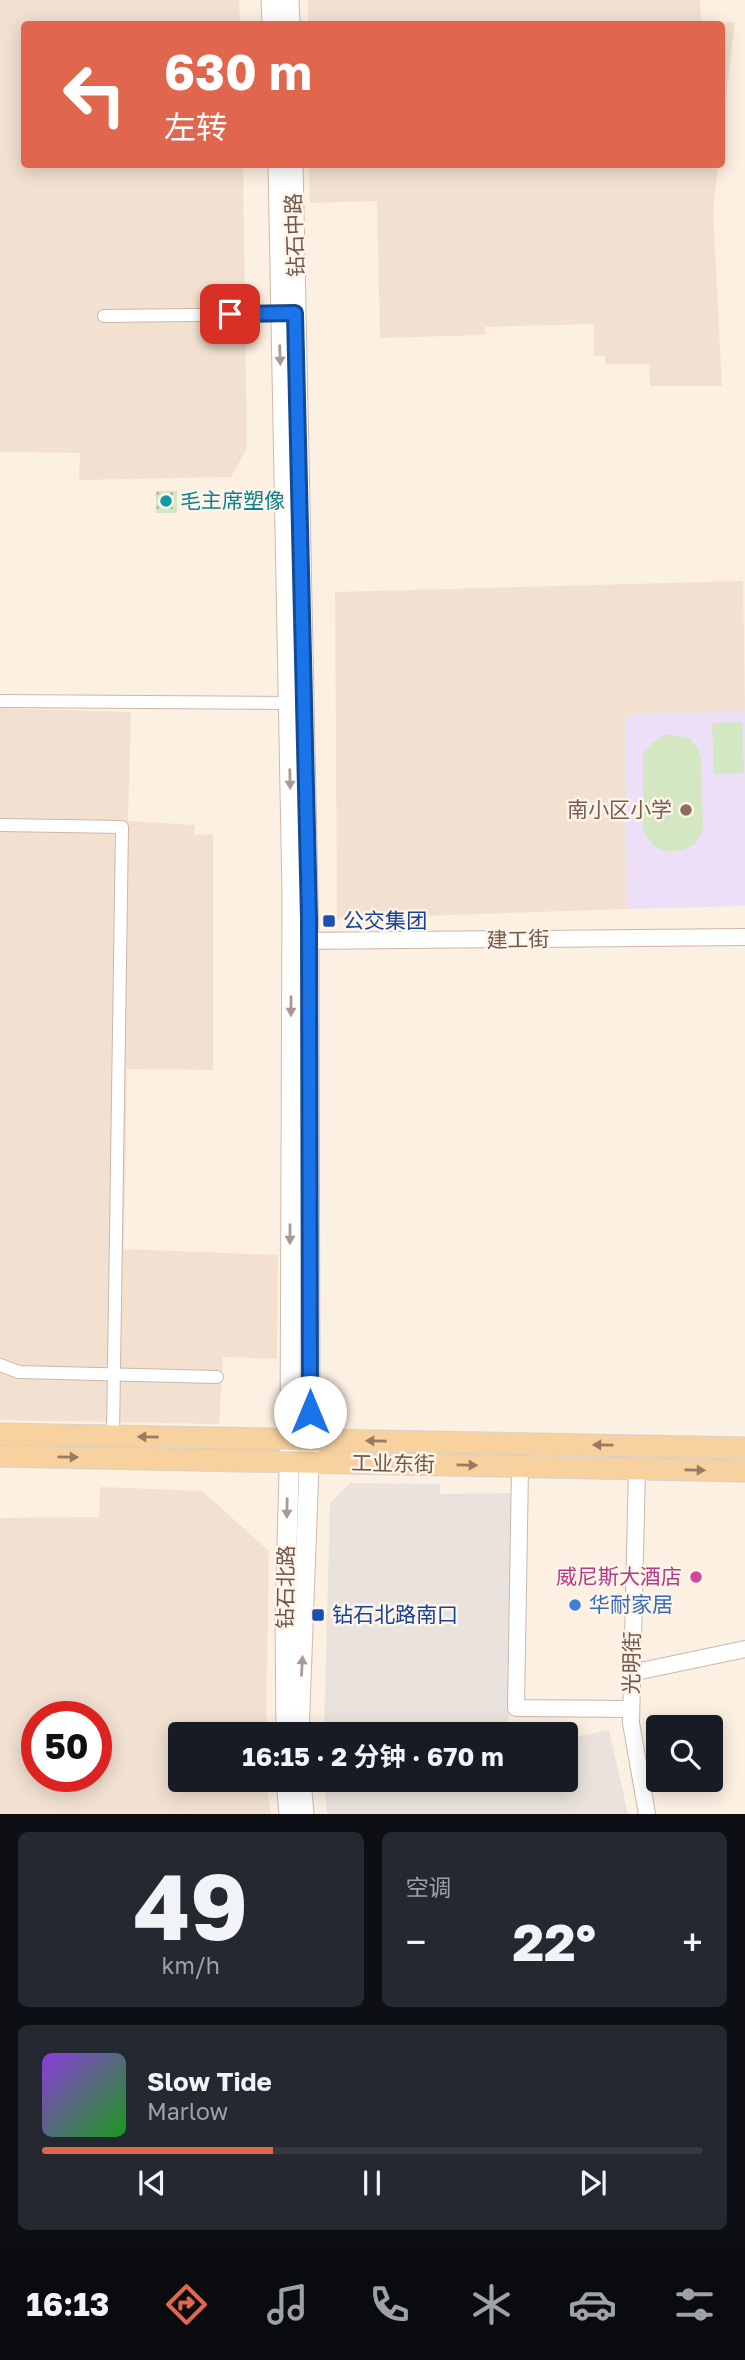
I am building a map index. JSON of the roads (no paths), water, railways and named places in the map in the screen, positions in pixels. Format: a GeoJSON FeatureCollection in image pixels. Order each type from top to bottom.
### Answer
{"type":"FeatureCollection","features":[{"type":"Feature","properties":{"kind":"main road"},"geometry":{"type":"LineString","coordinates":[[271,0],[272,21]]}},
{"type":"Feature","properties":{"kind":"main road"},"geometry":{"type":"LineString","coordinates":[[289,0],[289,21]]}},
{"type":"Feature","properties":{"kind":"main road","name":"钻石中路"},"geometry":{"type":"LineString","coordinates":[[278,168],[288,313],[296,703],[300,941],[300,1440]]}},
{"type":"Feature","properties":{"kind":"main road","name":"钻石中路"},"geometry":{"type":"LineString","coordinates":[[288,313],[293,168]]}},
{"type":"Feature","properties":{"kind":"main road","name":"工业东街"},"geometry":{"type":"LineString","coordinates":[[0,1434],[745,1448]]}},
{"type":"Feature","properties":{"kind":"main road","name":"钻石北路"},"geometry":{"type":"LineString","coordinates":[[299,1722],[300,1440]]}},
{"type":"Feature","properties":{"kind":"main road","name":"工业东街"},"geometry":{"type":"LineString","coordinates":[[0,1456],[745,1471]]}},
{"type":"Feature","properties":{"kind":"main road","name":"钻石北路"},"geometry":{"type":"LineString","coordinates":[[286,1722],[285,1614],[299,1462]]}},
{"type":"Feature","properties":{"kind":"main road"},"geometry":{"type":"LineString","coordinates":[[287,1792],[289,1814]]}},
{"type":"Feature","properties":{"kind":"main road"},"geometry":{"type":"LineString","coordinates":[[303,1792],[304,1814]]}},
{"type":"Feature","properties":{"kind":"street"},"geometry":{"type":"LineString","coordinates":[[104,316],[288,313]]}},
{"type":"Feature","properties":{"kind":"street"},"geometry":{"type":"LineString","coordinates":[[0,701],[296,703]]}},
{"type":"Feature","properties":{"kind":"street"},"geometry":{"type":"LineString","coordinates":[[0,825],[122,827],[113,1436]]}},
{"type":"Feature","properties":{"kind":"street","name":"建工街"},"geometry":{"type":"LineString","coordinates":[[300,941],[745,937]]}},
{"type":"Feature","properties":{"kind":"street"},"geometry":{"type":"LineString","coordinates":[[0,1365],[19,1372],[217,1377]]}},
{"type":"Feature","properties":{"kind":"street"},"geometry":{"type":"LineString","coordinates":[[520,1466],[516,1708],[631,1709]]}},
{"type":"Feature","properties":{"kind":"street","name":"光明街"},"geometry":{"type":"LineString","coordinates":[[638,1469],[631,1723],[647,1814]]}},
{"type":"Feature","properties":{"kind":"street"},"geometry":{"type":"LineString","coordinates":[[631,1673],[745,1649]]}},
{"type":"Feature","properties":{"kind":"place","name":"毛主席塑像"},"geometry":{"type":"Point","coordinates":[166,501]}},
{"type":"Feature","properties":{"kind":"place","name":"南小区小学"},"geometry":{"type":"Point","coordinates":[686,810]}},
{"type":"Feature","properties":{"kind":"place","name":"公交集团"},"geometry":{"type":"Point","coordinates":[329,921]}},
{"type":"Feature","properties":{"kind":"place","name":"威尼斯大酒店"},"geometry":{"type":"Point","coordinates":[696,1577]}},
{"type":"Feature","properties":{"kind":"place","name":"华耐家居"},"geometry":{"type":"Point","coordinates":[575,1605]}},
{"type":"Feature","properties":{"kind":"place","name":"钻石北路南口"},"geometry":{"type":"Point","coordinates":[318,1615]}}]}
